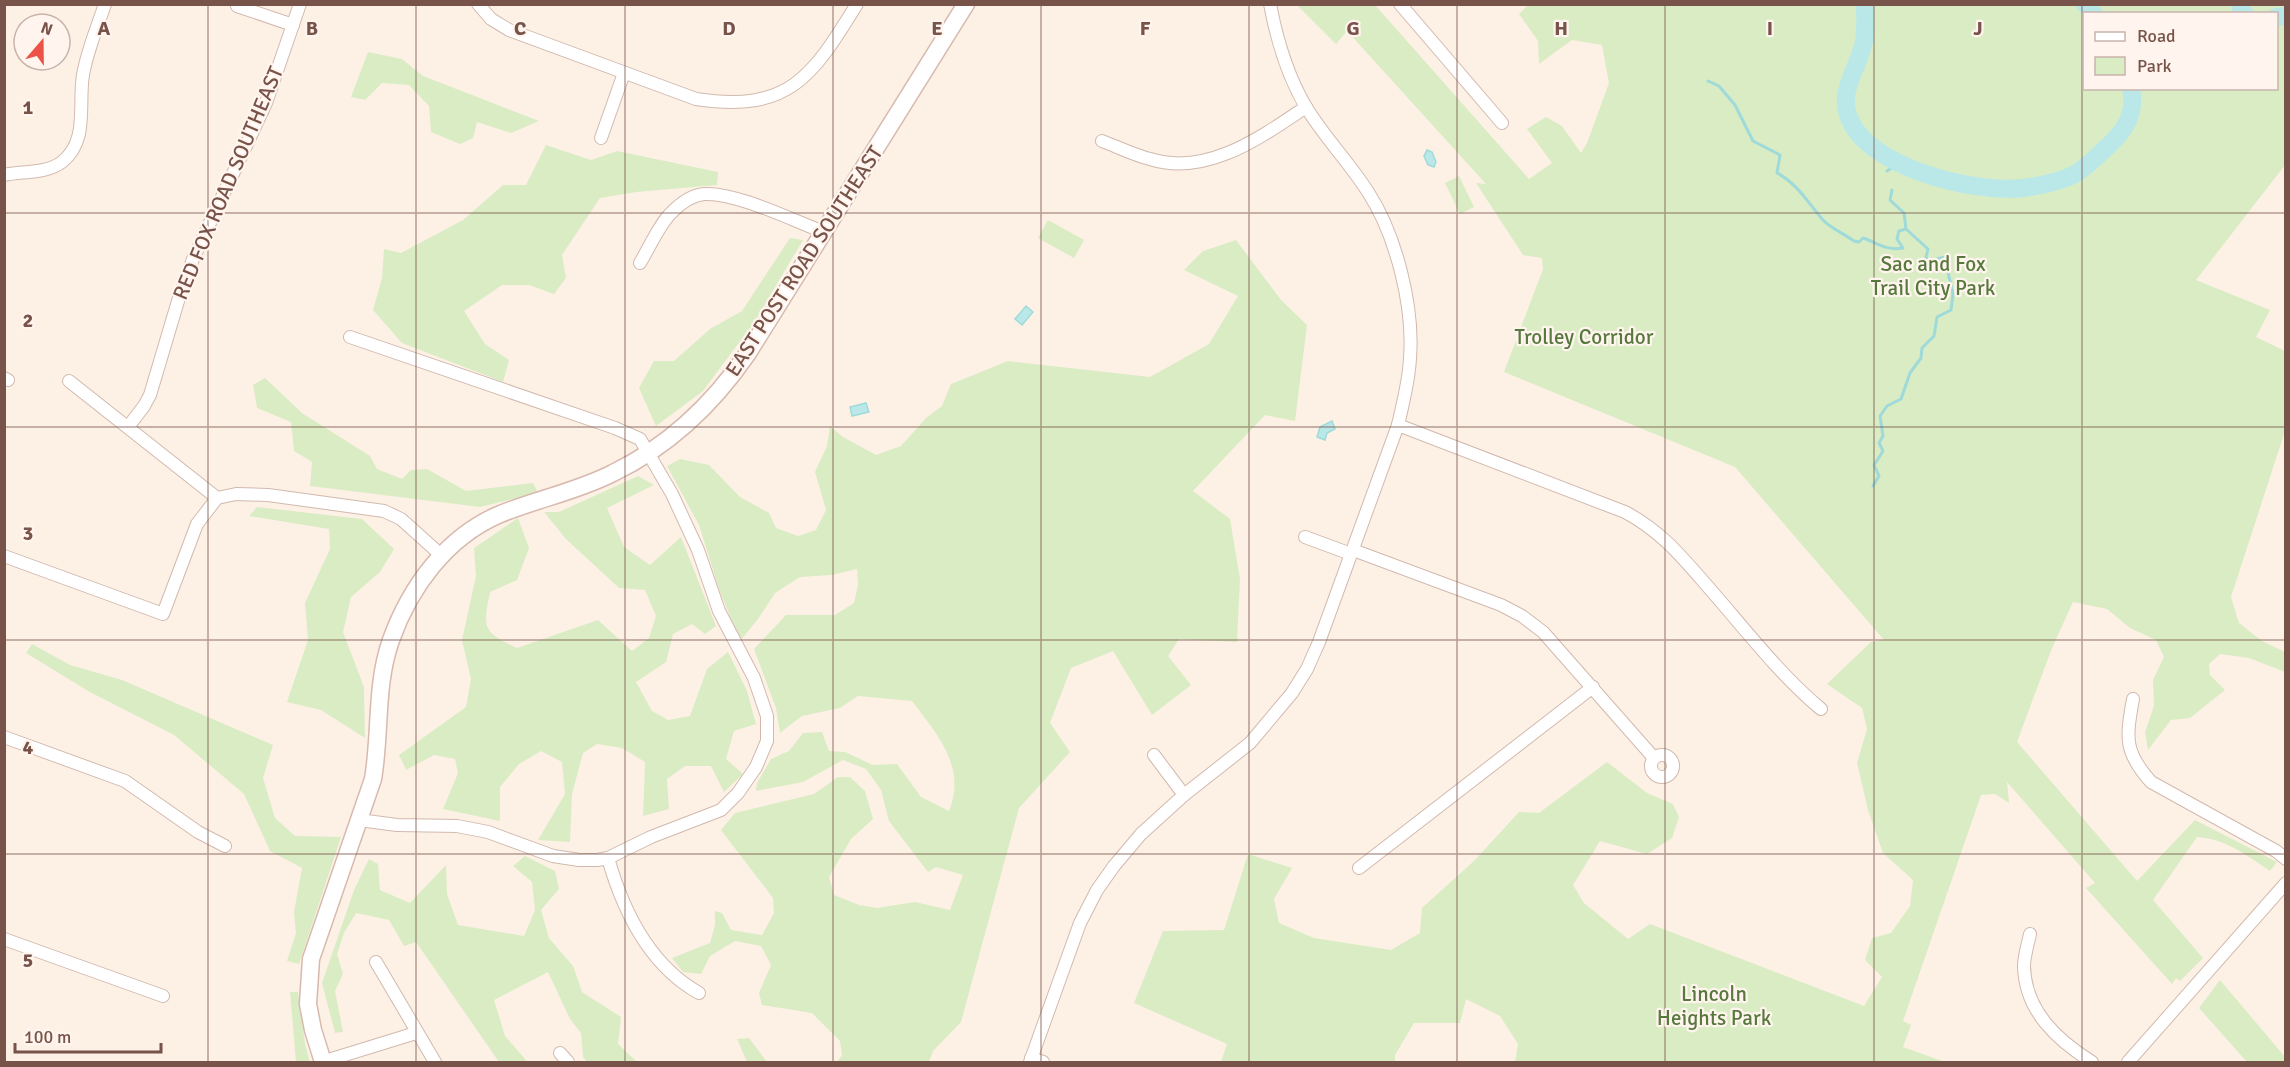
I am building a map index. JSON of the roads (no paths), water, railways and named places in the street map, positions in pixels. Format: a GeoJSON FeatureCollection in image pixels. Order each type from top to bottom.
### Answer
{"type":"FeatureCollection","features":[{"type":"Feature","properties":{"kind":"main road","name":"EAST POST ROAD SOUTHEAST"},"geometry":{"type":"LineString","coordinates":[[323,1062],[308,1004],[311,959],[373,779],[384,663],[400,616],[414,592],[441,555],[481,524],[498,515],[579,489],[615,473],[666,442],[698,414],[725,385],[748,354],[966,4]]}},
{"type":"Feature","properties":{"kind":"street"},"geometry":{"type":"LineString","coordinates":[[4,176],[19,172],[43,171],[61,163],[72,151],[80,131],[82,78],[87,55],[105,4]]}},
{"type":"Feature","properties":{"kind":"street","name":"RED FOX ROAD SOUTHEAST"},"geometry":{"type":"LineString","coordinates":[[128,427],[150,395],[178,301],[193,260],[266,103],[300,4]]}},
{"type":"Feature","properties":{"kind":"street"},"geometry":{"type":"LineString","coordinates":[[477,4],[491,20],[508,30],[696,99],[725,104],[754,101],[779,93],[800,82],[819,63],[857,4]]}},
{"type":"Feature","properties":{"kind":"street"},"geometry":{"type":"LineString","coordinates":[[1035,1061],[1080,922],[1098,890],[1141,834],[1184,795],[1250,743],[1292,693],[1307,669],[1398,425],[1406,391],[1411,356],[1405,290],[1397,258],[1369,193],[1306,107],[1290,76],[1278,44],[1270,4]]}},
{"type":"Feature","properties":{"kind":"street"},"geometry":{"type":"LineString","coordinates":[[1400,4],[1502,123]]}},
{"type":"Feature","properties":{"kind":"street"},"geometry":{"type":"LineString","coordinates":[[237,6],[293,25]]}},
{"type":"Feature","properties":{"kind":"street"},"geometry":{"type":"LineString","coordinates":[[601,138],[624,73]]}},
{"type":"Feature","properties":{"kind":"street"},"geometry":{"type":"LineString","coordinates":[[1102,141],[1152,160],[1184,163],[1213,159],[1239,148],[1306,107]]}},
{"type":"Feature","properties":{"kind":"street"},"geometry":{"type":"LineString","coordinates":[[640,263],[670,214],[684,202],[702,194],[740,200],[824,232]]}},
{"type":"Feature","properties":{"kind":"street"},"geometry":{"type":"LineString","coordinates":[[350,337],[615,428],[640,440],[672,494],[698,550],[719,611],[754,678],[767,716],[767,741],[756,767],[738,793],[721,810],[651,837],[608,858],[579,860],[553,856],[488,832],[457,826],[397,825],[359,820]]}},
{"type":"Feature","properties":{"kind":"street"},"geometry":{"type":"LineString","coordinates":[[69,381],[217,498]]}},
{"type":"Feature","properties":{"kind":"street"},"geometry":{"type":"LineString","coordinates":[[1398,425],[1625,512],[1646,523],[1677,551],[1796,689],[1821,709]]}},
{"type":"Feature","properties":{"kind":"street"},"geometry":{"type":"LineString","coordinates":[[4,556],[163,614],[197,524],[217,498],[236,494],[268,495],[384,511],[401,519],[441,555]]}},
{"type":"Feature","properties":{"kind":"street"},"geometry":{"type":"LineString","coordinates":[[1305,537],[1501,605],[1522,616],[1543,632],[1654,758]]}},
{"type":"Feature","properties":{"kind":"street"},"geometry":{"type":"LineString","coordinates":[[1359,868],[1593,687]]}},
{"type":"Feature","properties":{"kind":"street"},"geometry":{"type":"LineString","coordinates":[[2133,699],[2128,747],[2138,768],[2151,782],[2286,859]]}},
{"type":"Feature","properties":{"kind":"street"},"geometry":{"type":"LineString","coordinates":[[4,737],[125,781],[198,832],[225,846]]}},
{"type":"Feature","properties":{"kind":"street"},"geometry":{"type":"LineString","coordinates":[[1154,755],[1184,795]]}},
{"type":"Feature","properties":{"kind":"street"},"geometry":{"type":"LineString","coordinates":[[608,858],[618,891],[650,948],[666,969],[682,984],[699,993]]}},
{"type":"Feature","properties":{"kind":"street"},"geometry":{"type":"LineString","coordinates":[[2128,1062],[2286,883]]}},
{"type":"Feature","properties":{"kind":"street"},"geometry":{"type":"LineString","coordinates":[[2030,934],[2024,965],[2029,998],[2044,1023],[2069,1047],[2092,1062]]}},
{"type":"Feature","properties":{"kind":"street"},"geometry":{"type":"LineString","coordinates":[[4,939],[163,996]]}},
{"type":"Feature","properties":{"kind":"street"},"geometry":{"type":"LineString","coordinates":[[376,962],[435,1062]]}},
{"type":"Feature","properties":{"kind":"street"},"geometry":{"type":"LineString","coordinates":[[323,1062],[416,1033]]}},
{"type":"Feature","properties":{"kind":"water"},"geometry":{"type":"Polygon","coordinates":[[[1427,150],[1432,152],[1436,162],[1434,167],[1428,165],[1424,156],[1427,150]]]}},
{"type":"Feature","properties":{"kind":"water"},"geometry":{"type":"Polygon","coordinates":[[[1026,306],[1033,312],[1022,325],[1015,319],[1026,306]]]}},
{"type":"Feature","properties":{"kind":"water"},"geometry":{"type":"Polygon","coordinates":[[[866,403],[869,412],[852,416],[850,407],[866,403]]]}},
{"type":"Feature","properties":{"kind":"water"},"geometry":{"type":"Polygon","coordinates":[[[1332,421],[1335,429],[1327,433],[1325,440],[1317,437],[1320,427],[1332,421]]]}},
{"type":"Feature","properties":{"kind":"waterway"},"geometry":{"type":"LineString","coordinates":[[1865,4],[1864,41],[1846,96],[1848,115],[1858,133],[1875,149],[1898,163],[1924,173],[1951,181],[2002,189],[2035,186],[2071,176],[2094,159],[2124,128],[2132,106],[2131,90]]}},
{"type":"Feature","properties":{"kind":"waterway"},"geometry":{"type":"LineString","coordinates":[[2085,4],[2092,12]]}},
{"type":"Feature","properties":{"kind":"waterway"},"geometry":{"type":"LineString","coordinates":[[2240,4],[2243,12]]}},
{"type":"Feature","properties":{"kind":"waterway"},"geometry":{"type":"LineString","coordinates":[[2278,17],[2286,16]]}},
{"type":"Feature","properties":{"kind":"waterway"},"geometry":{"type":"LineString","coordinates":[[1708,81],[1719,86],[1735,105],[1753,141],[1780,155],[1777,173],[1797,188],[1830,226],[1854,241],[1859,242],[1863,238],[1892,248],[1903,248],[1897,239],[1899,231],[1906,229]]}},
{"type":"Feature","properties":{"kind":"waterway"},"geometry":{"type":"LineString","coordinates":[[1887,171],[1899,163]]}},
{"type":"Feature","properties":{"kind":"waterway"},"geometry":{"type":"LineString","coordinates":[[1873,486],[1879,476],[1874,465],[1883,451],[1879,443],[1883,436],[1880,416],[1887,406],[1901,399],[1910,373],[1921,358],[1922,348],[1934,336],[1937,317],[1951,310],[1953,294],[1947,268],[1948,260],[1945,257],[1928,261],[1926,257],[1928,249],[1906,229],[1904,213],[1890,200],[1892,190]]}},
{"type":"Feature","properties":{"kind":"park label","name":"Sac and Fox Trail City Park"},"geometry":{"type":"Point","coordinates":[1933,276]}},
{"type":"Feature","properties":{"kind":"park label","name":"Trolley Corridor"},"geometry":{"type":"Point","coordinates":[1584,337]}},
{"type":"Feature","properties":{"kind":"park label","name":"Lincoln Heights Park"},"geometry":{"type":"Point","coordinates":[1714,1006]}}]}
